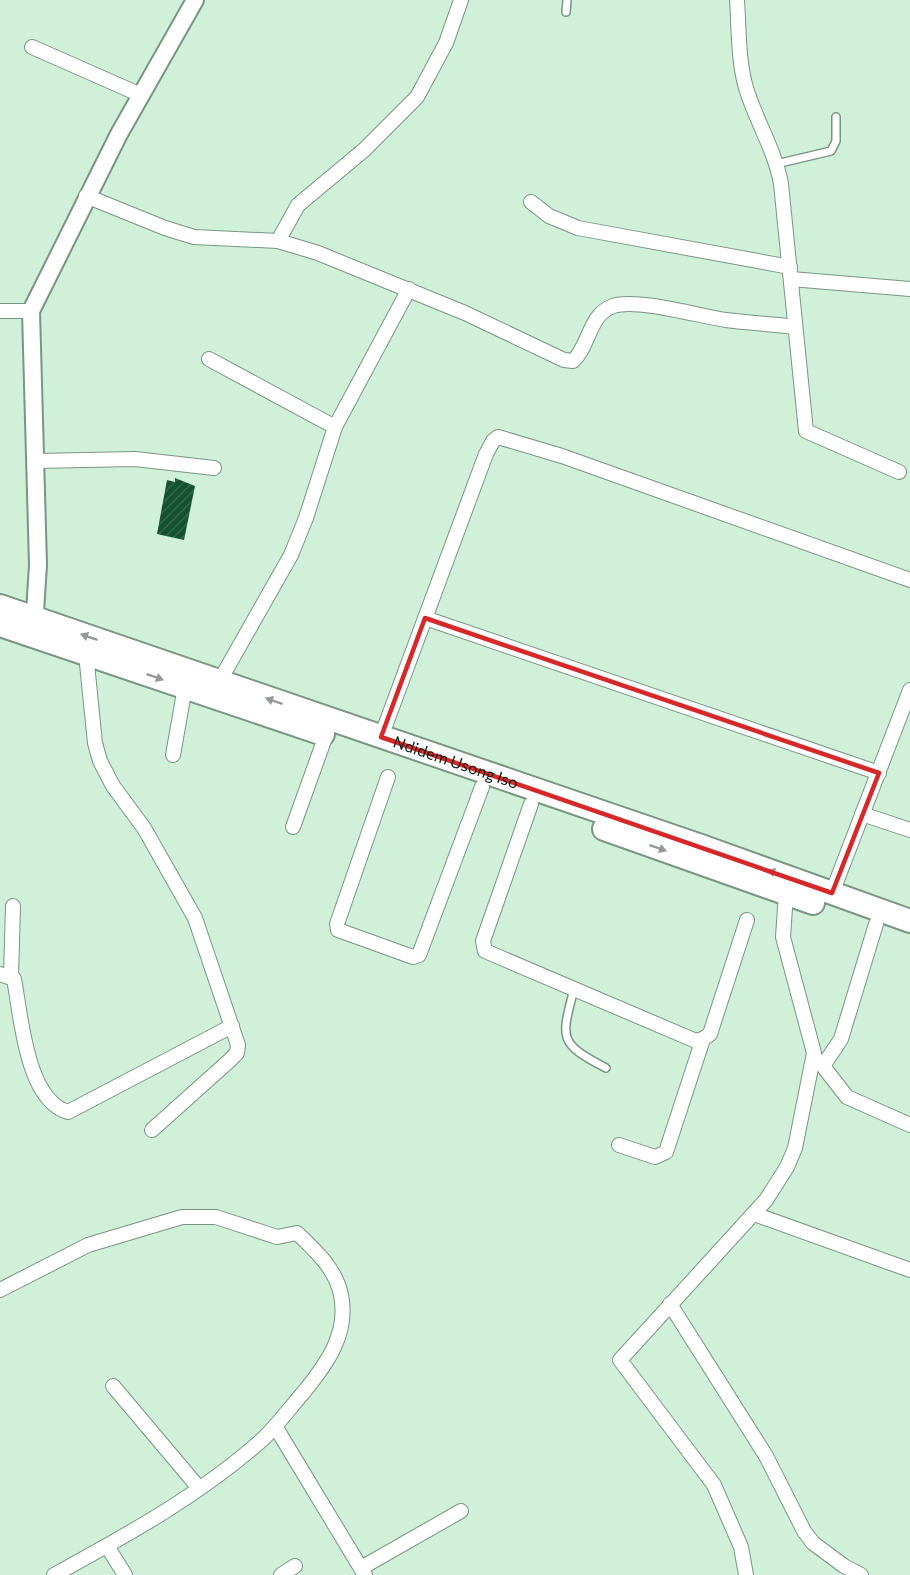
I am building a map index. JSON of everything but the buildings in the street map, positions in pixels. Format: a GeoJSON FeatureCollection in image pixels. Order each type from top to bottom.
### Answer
{"type":"FeatureCollection","features":[{"type":"Feature","properties":{"kind":"highway","name":"Ndidem Usong Iso"},"geometry":{"type":"LineString","coordinates":[[0,606],[34,628],[86,654],[482,787],[910,936]]}},
{"type":"Feature","properties":{"kind":"highway","name":"Ndidem Usong Iso"},"geometry":{"type":"LineString","coordinates":[[0,625],[34,628],[219,682],[910,921]]}},
{"type":"Feature","properties":{"kind":"street"},"geometry":{"type":"LineString","coordinates":[[34,628],[38,566],[31,311],[86,196],[195,0]]}},
{"type":"Feature","properties":{"kind":"street"},"geometry":{"type":"LineString","coordinates":[[278,241],[298,205],[364,150],[417,97],[446,43],[461,0]]}},
{"type":"Feature","properties":{"kind":"street"},"geometry":{"type":"LineString","coordinates":[[737,0],[745,86],[776,164],[781,184],[806,431],[899,472]]}},
{"type":"Feature","properties":{"kind":"street"},"geometry":{"type":"LineString","coordinates":[[32,47],[141,95]]}},
{"type":"Feature","properties":{"kind":"street"},"geometry":{"type":"LineString","coordinates":[[86,196],[165,228],[194,237],[278,241],[318,253],[520,337],[564,360],[573,361],[579,356],[591,329],[601,315],[612,306],[661,308],[727,320],[795,327]]}},
{"type":"Feature","properties":{"kind":"street"},"geometry":{"type":"LineString","coordinates":[[531,202],[549,216],[578,228],[790,273],[910,289]]}},
{"type":"Feature","properties":{"kind":"street"},"geometry":{"type":"LineString","coordinates":[[219,682],[291,555],[306,518],[335,427],[409,289]]}},
{"type":"Feature","properties":{"kind":"street"},"geometry":{"type":"LineString","coordinates":[[0,311],[31,311]]}},
{"type":"Feature","properties":{"kind":"street"},"geometry":{"type":"LineString","coordinates":[[209,359],[335,427]]}},
{"type":"Feature","properties":{"kind":"street"},"geometry":{"type":"LineString","coordinates":[[381,737],[486,454],[498,437],[573,460],[910,580]]}},
{"type":"Feature","properties":{"kind":"street"},"geometry":{"type":"LineString","coordinates":[[34,461],[135,459],[214,468]]}},
{"type":"Feature","properties":{"kind":"street"},"geometry":{"type":"LineString","coordinates":[[424,618],[879,773]]}},
{"type":"Feature","properties":{"kind":"street"},"geometry":{"type":"LineString","coordinates":[[86,654],[95,743],[100,761],[113,786],[144,828],[195,918],[232,1026],[237,1053],[152,1130]]}},
{"type":"Feature","properties":{"kind":"street"},"geometry":{"type":"LineString","coordinates":[[173,755],[185,687]]}},
{"type":"Feature","properties":{"kind":"street"},"geometry":{"type":"LineString","coordinates":[[832,893],[910,690]]}},
{"type":"Feature","properties":{"kind":"street"},"geometry":{"type":"LineString","coordinates":[[293,827],[326,735]]}},
{"type":"Feature","properties":{"kind":"street"},"geometry":{"type":"LineString","coordinates":[[388,777],[337,924],[338,930],[413,957],[419,954],[482,787]]}},
{"type":"Feature","properties":{"kind":"street"},"geometry":{"type":"LineString","coordinates":[[531,804],[483,941],[484,951],[696,1041],[710,1034],[747,920]]}},
{"type":"Feature","properties":{"kind":"street"},"geometry":{"type":"LineString","coordinates":[[862,814],[910,830]]}},
{"type":"Feature","properties":{"kind":"street"},"geometry":{"type":"LineString","coordinates":[[786,893],[783,936],[814,1053],[847,1097],[859,1105],[910,1125]]}},
{"type":"Feature","properties":{"kind":"street"},"geometry":{"type":"LineString","coordinates":[[13,906],[5,975],[14,979],[33,1072],[49,1100],[60,1109],[68,1112],[232,1026]]}},
{"type":"Feature","properties":{"kind":"street"},"geometry":{"type":"LineString","coordinates":[[824,1066],[841,1039],[876,924]]}},
{"type":"Feature","properties":{"kind":"street"},"geometry":{"type":"LineString","coordinates":[[619,1145],[655,1157],[666,1152],[703,1039]]}},
{"type":"Feature","properties":{"kind":"street"},"geometry":{"type":"LineString","coordinates":[[746,1575],[741,1547],[714,1485],[621,1363],[621,1357],[766,1200],[795,1148],[814,1053]]}},
{"type":"Feature","properties":{"kind":"street"},"geometry":{"type":"LineString","coordinates":[[754,1214],[910,1270]]}},
{"type":"Feature","properties":{"kind":"street"},"geometry":{"type":"LineString","coordinates":[[0,1290],[88,1245],[182,1217],[216,1217],[277,1237],[297,1233],[320,1255],[334,1277],[341,1295],[342,1317],[335,1349],[275,1426],[199,1488],[138,1529],[54,1575]]}},
{"type":"Feature","properties":{"kind":"street"},"geometry":{"type":"LineString","coordinates":[[670,1304],[766,1456],[804,1531],[813,1543],[844,1566],[861,1575]]}},
{"type":"Feature","properties":{"kind":"street"},"geometry":{"type":"LineString","coordinates":[[113,1386],[199,1488]]}},
{"type":"Feature","properties":{"kind":"street"},"geometry":{"type":"LineString","coordinates":[[275,1426],[363,1571],[461,1511]]}},
{"type":"Feature","properties":{"kind":"street"},"geometry":{"type":"LineString","coordinates":[[107,1546],[125,1575]]}},
{"type":"Feature","properties":{"kind":"street"},"geometry":{"type":"LineString","coordinates":[[281,1575],[295,1566]]}},
{"type":"Feature","properties":{"kind":"lane"},"geometry":{"type":"LineString","coordinates":[[566,12],[567,0]]}},
{"type":"Feature","properties":{"kind":"lane"},"geometry":{"type":"LineString","coordinates":[[776,164],[831,150],[837,141],[836,117]]}},
{"type":"Feature","properties":{"kind":"lane"},"geometry":{"type":"LineString","coordinates":[[574,988],[565,1026],[567,1042],[577,1053],[606,1068]]}},
{"type":"Feature","properties":{"kind":"highlighted area"},"geometry":{"type":"Polygon","coordinates":[[[425,618],[879,773],[832,893],[381,737],[425,618]]]}}]}
